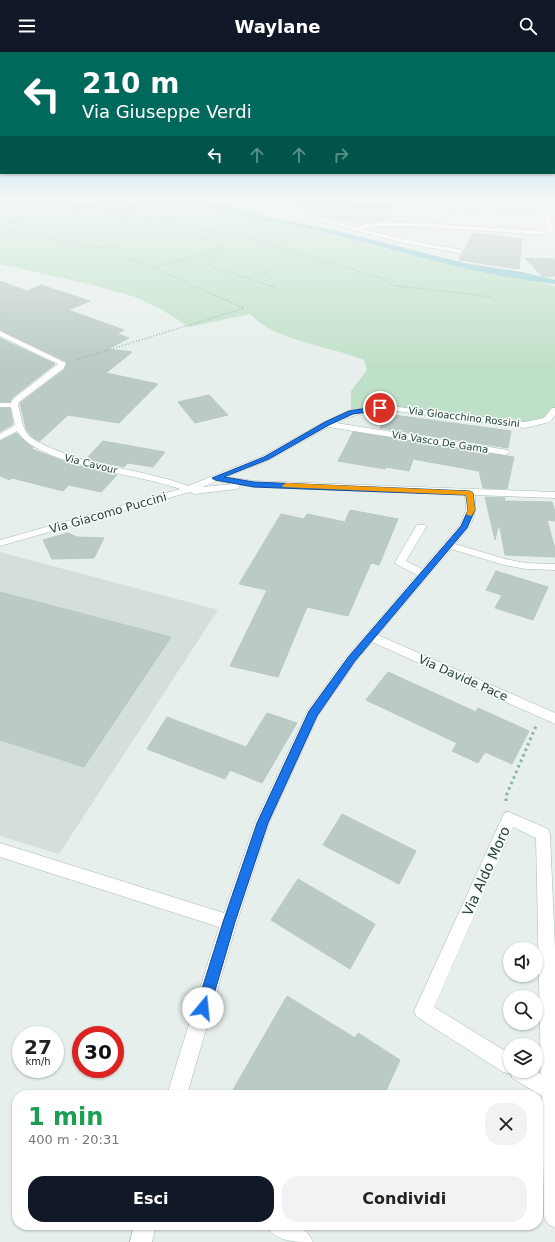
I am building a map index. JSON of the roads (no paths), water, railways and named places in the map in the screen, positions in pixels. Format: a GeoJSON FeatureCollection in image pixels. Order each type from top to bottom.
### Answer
{"type":"FeatureCollection","features":[{"type":"Feature","properties":{"kind":"street"},"geometry":{"type":"LineString","coordinates":[[0,333],[61,364],[20,397],[15,408],[0,405]]}},
{"type":"Feature","properties":{"kind":"street","name":"Via Cavour"},"geometry":{"type":"LineString","coordinates":[[15,408],[25,437],[52,453],[90,465],[166,481],[183,491]]}},
{"type":"Feature","properties":{"kind":"street","name":"Via Gioacchino Rossini"},"geometry":{"type":"LineString","coordinates":[[215,478],[266,458],[327,424],[351,413],[380,408],[409,410],[525,425],[547,420],[554,413]]}},
{"type":"Feature","properties":{"kind":"street","name":"Via Vasco De Gama"},"geometry":{"type":"LineString","coordinates":[[327,424],[505,452]]}},
{"type":"Feature","properties":{"kind":"street"},"geometry":{"type":"LineString","coordinates":[[0,438],[20,426]]}},
{"type":"Feature","properties":{"kind":"street"},"geometry":{"type":"LineString","coordinates":[[215,478],[254,484],[555,495]]}},
{"type":"Feature","properties":{"kind":"street","name":"Via Giacomo Puccini"},"geometry":{"type":"LineString","coordinates":[[0,543],[183,491],[215,478]]}},
{"type":"Feature","properties":{"kind":"street"},"geometry":{"type":"LineString","coordinates":[[183,491],[254,484]]}},
{"type":"Feature","properties":{"kind":"street"},"geometry":{"type":"LineString","coordinates":[[179,1090],[229,922],[262,823],[313,714],[352,658],[465,526],[471,510],[470,493]]}},
{"type":"Feature","properties":{"kind":"street"},"geometry":{"type":"LineString","coordinates":[[421,527],[400,562],[424,574]]}},
{"type":"Feature","properties":{"kind":"street"},"geometry":{"type":"LineString","coordinates":[[448,545],[504,562],[526,566],[555,567]]}},
{"type":"Feature","properties":{"kind":"street","name":"Via Davide Pace"},"geometry":{"type":"LineString","coordinates":[[371,637],[555,719]]}},
{"type":"Feature","properties":{"kind":"street","name":"Via Aldo Moro"},"geometry":{"type":"LineString","coordinates":[[503,1061],[423,1011],[509,818],[543,834],[555,1217]]}},
{"type":"Feature","properties":{"kind":"street"},"geometry":{"type":"LineString","coordinates":[[0,850],[229,922]]}},
{"type":"Feature","properties":{"kind":"street"},"geometry":{"type":"LineString","coordinates":[[530,1078],[551,1091]]}},
{"type":"Feature","properties":{"kind":"street"},"geometry":{"type":"LineString","coordinates":[[141,1242],[144,1230]]}},
{"type":"Feature","properties":{"kind":"street"},"geometry":{"type":"LineString","coordinates":[[284,1230],[302,1242]]}},
{"type":"Feature","properties":{"kind":"water"},"geometry":{"type":"Polygon","coordinates":[[[419,257],[439,257],[464,263],[522,272],[555,280],[555,284],[524,280],[462,268],[419,257]]]}}]}
